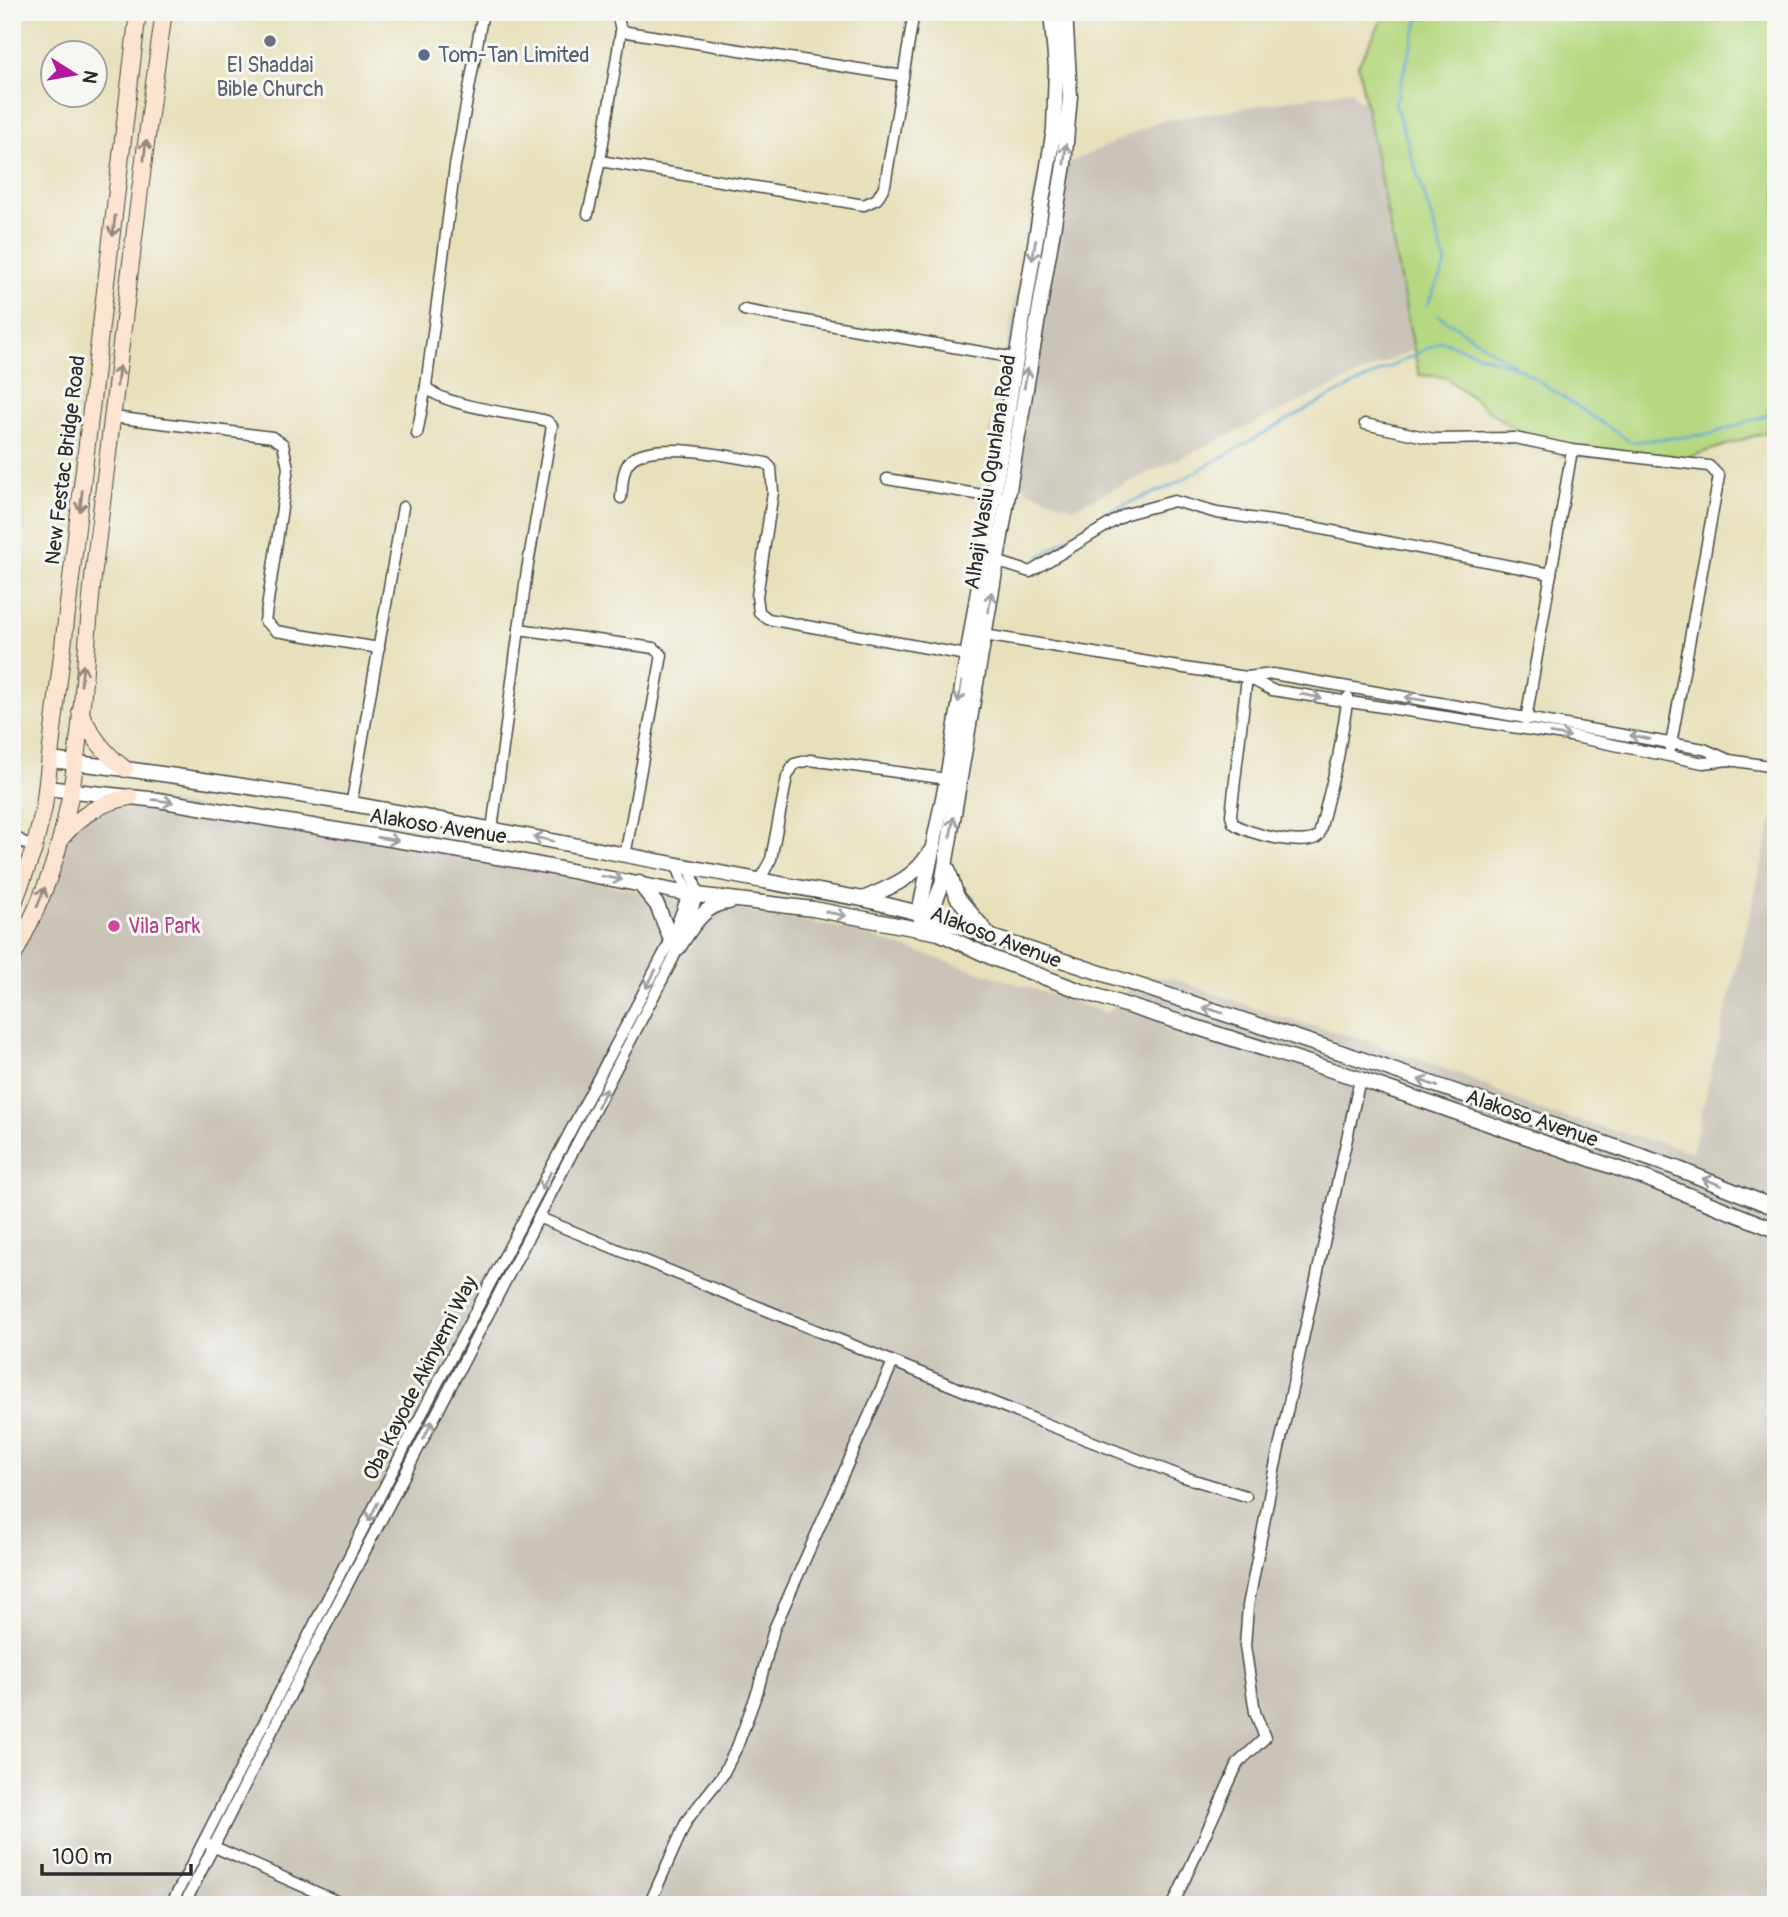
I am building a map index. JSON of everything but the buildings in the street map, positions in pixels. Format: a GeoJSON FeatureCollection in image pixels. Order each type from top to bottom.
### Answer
{"type":"FeatureCollection","features":[{"type":"Feature","properties":{"kind":"main road","name":"New Festac Bridge Road"},"geometry":{"type":"LineString","coordinates":[[12,908],[34,849],[50,760],[138,12]]}},
{"type":"Feature","properties":{"kind":"main road"},"geometry":{"type":"LineString","coordinates":[[12,959],[42,896],[61,837],[71,790],[106,473],[164,12]]}},
{"type":"Feature","properties":{"kind":"main road"},"geometry":{"type":"LineString","coordinates":[[85,469],[106,473]]}},
{"type":"Feature","properties":{"kind":"main road"},"geometry":{"type":"LineString","coordinates":[[79,710],[92,736],[107,755],[125,769]]}},
{"type":"Feature","properties":{"kind":"main road"},"geometry":{"type":"LineString","coordinates":[[61,837],[80,816],[103,803],[130,797]]}},
{"type":"Feature","properties":{"kind":"street"},"geometry":{"type":"LineString","coordinates":[[417,434],[426,386],[455,166],[483,12]]}},
{"type":"Feature","properties":{"kind":"street"},"geometry":{"type":"LineString","coordinates":[[588,214],[600,161],[621,31],[617,12]]}},
{"type":"Feature","properties":{"kind":"street"},"geometry":{"type":"LineString","coordinates":[[600,161],[864,205],[877,199],[885,185],[914,12]]}},
{"type":"Feature","properties":{"kind":"street","name":"Alhaji Wasiu Ogunlana Road"},"geometry":{"type":"LineString","coordinates":[[942,847],[996,561],[999,498],[1015,358],[1054,129],[1055,41],[1051,12]]}},
{"type":"Feature","properties":{"kind":"street","name":"Alhaji Wasiu Ogunlana Road"},"geometry":{"type":"LineString","coordinates":[[928,923],[939,898],[947,779],[969,632],[999,498],[1064,165],[1070,96],[1065,12]]}},
{"type":"Feature","properties":{"kind":"street"},"geometry":{"type":"LineString","coordinates":[[621,31],[903,76]]}},
{"type":"Feature","properties":{"kind":"street"},"geometry":{"type":"LineString","coordinates":[[744,310],[1015,358]]}},
{"type":"Feature","properties":{"kind":"street"},"geometry":{"type":"LineString","coordinates":[[426,386],[439,399],[547,421],[552,426],[519,629],[492,829]]}},
{"type":"Feature","properties":{"kind":"street"},"geometry":{"type":"LineString","coordinates":[[113,417],[272,437],[284,444],[288,468],[265,621],[276,631],[379,648]]}},
{"type":"Feature","properties":{"kind":"street"},"geometry":{"type":"LineString","coordinates":[[1365,424],[1434,439],[1515,438],[1572,450],[1709,466],[1719,476],[1669,757]]}},
{"type":"Feature","properties":{"kind":"street"},"geometry":{"type":"LineString","coordinates":[[1524,729],[1572,450]]}},
{"type":"Feature","properties":{"kind":"street"},"geometry":{"type":"LineString","coordinates":[[621,498],[624,471],[634,457],[686,452],[766,463],[771,468],[773,492],[757,596],[759,612],[768,619],[966,654]]}},
{"type":"Feature","properties":{"kind":"street"},"geometry":{"type":"LineString","coordinates":[[887,479],[999,498]]}},
{"type":"Feature","properties":{"kind":"street"},"geometry":{"type":"LineString","coordinates":[[996,561],[1030,572],[1126,514],[1174,501],[1217,513],[1312,527],[1551,574]]}},
{"type":"Feature","properties":{"kind":"street"},"geometry":{"type":"LineString","coordinates":[[351,806],[403,507]]}},
{"type":"Feature","properties":{"kind":"street"},"geometry":{"type":"LineString","coordinates":[[519,629],[654,648],[662,655],[625,856]]}},
{"type":"Feature","properties":{"kind":"street"},"geometry":{"type":"LineString","coordinates":[[969,632],[1247,677],[1273,674],[1527,716],[1714,752],[1729,760]]}},
{"type":"Feature","properties":{"kind":"street"},"geometry":{"type":"LineString","coordinates":[[1247,677],[1272,690],[1524,729],[1703,763],[1729,760],[1776,767]]}},
{"type":"Feature","properties":{"kind":"street"},"geometry":{"type":"LineString","coordinates":[[1247,677],[1231,815],[1233,823],[1253,834],[1310,841],[1319,835],[1350,687]]}},
{"type":"Feature","properties":{"kind":"street","name":"Alakoso Avenue"},"geometry":{"type":"LineString","coordinates":[[50,760],[125,769],[492,829],[863,899],[928,923],[995,959],[1081,991],[1360,1079],[1669,1187],[1776,1230]]}},
{"type":"Feature","properties":{"kind":"street"},"geometry":{"type":"LineString","coordinates":[[759,881],[771,859],[787,777],[794,764],[810,760],[947,779]]}},
{"type":"Feature","properties":{"kind":"street","name":"Alakoso Avenue"},"geometry":{"type":"LineString","coordinates":[[46,788],[130,797],[638,882],[693,895],[928,923],[991,937],[1355,1057],[1676,1168],[1776,1208]]}},
{"type":"Feature","properties":{"kind":"street"},"geometry":{"type":"LineString","coordinates":[[12,835],[34,849]]}},
{"type":"Feature","properties":{"kind":"street"},"geometry":{"type":"LineString","coordinates":[[863,899],[912,875],[942,847],[957,897],[991,937]]}},
{"type":"Feature","properties":{"kind":"street"},"geometry":{"type":"LineString","coordinates":[[684,867],[693,895]]}},
{"type":"Feature","properties":{"kind":"street"},"geometry":{"type":"LineString","coordinates":[[638,882],[657,905],[674,944],[698,919],[721,902],[763,902]]}},
{"type":"Feature","properties":{"kind":"street","name":"Oba Kayode Akinyemi Way"},"geometry":{"type":"LineString","coordinates":[[171,1905],[209,1845],[302,1672],[540,1218],[674,944],[693,895]]}},
{"type":"Feature","properties":{"kind":"street","name":"Oba Kayode Akinyemi Way"},"geometry":{"type":"LineString","coordinates":[[184,1905],[209,1845],[435,1388],[674,944]]}},
{"type":"Feature","properties":{"kind":"street"},"geometry":{"type":"LineString","coordinates":[[1173,1905],[1238,1763],[1265,1738],[1255,1712],[1245,1646],[1248,1606],[1274,1471],[1360,1079]]}},
{"type":"Feature","properties":{"kind":"street"},"geometry":{"type":"LineString","coordinates":[[540,1218],[1108,1449],[1246,1496]]}},
{"type":"Feature","properties":{"kind":"street"},"geometry":{"type":"LineString","coordinates":[[649,1905],[687,1820],[722,1776],[737,1747],[758,1690],[774,1629],[893,1362]]}},
{"type":"Feature","properties":{"kind":"street"},"geometry":{"type":"LineString","coordinates":[[209,1845],[345,1905]]}},
{"type":"Feature","properties":{"kind":"shaded area"},"geometry":{"type":"Polygon","coordinates":[[[1351,90],[1359,101],[1380,99],[1445,299],[1414,349],[1073,508],[1028,490],[989,441],[1037,178],[1157,122],[1351,90]]]}},
{"type":"Feature","properties":{"kind":"shaded area"},"geometry":{"type":"Polygon","coordinates":[[[114,793],[377,838],[580,880],[846,929],[1108,1013],[1138,977],[1173,978],[1276,1016],[1356,1037],[1465,1076],[1537,1110],[1692,1151],[1776,805],[1776,1905],[12,1905],[12,962],[68,822],[114,793]]]}},
{"type":"Feature","properties":{"kind":"green space"},"geometry":{"type":"Polygon","coordinates":[[[1386,12],[1776,12],[1776,429],[1686,458],[1564,456],[1504,422],[1445,377],[1419,375],[1358,65],[1386,12]]]}},
{"type":"Feature","properties":{"kind":"waterway"},"geometry":{"type":"LineString","coordinates":[[1421,12],[1395,103],[1446,264],[1427,305]]}},
{"type":"Feature","properties":{"kind":"waterway"},"geometry":{"type":"LineString","coordinates":[[1438,315],[1514,365]]}},
{"type":"Feature","properties":{"kind":"waterway"},"geometry":{"type":"LineString","coordinates":[[1039,557],[1111,510],[1169,487],[1316,404],[1442,341],[1520,369]]}},
{"type":"Feature","properties":{"kind":"waterway"},"geometry":{"type":"LineString","coordinates":[[1519,368],[1631,442],[1711,434],[1776,412]]}},
{"type":"Feature","properties":{"kind":"place","name":"El Shaddai Bible Church"},"geometry":{"type":"Point","coordinates":[270,41]}},
{"type":"Feature","properties":{"kind":"place","name":"Tom-Tan Limited"},"geometry":{"type":"Point","coordinates":[424,55]}},
{"type":"Feature","properties":{"kind":"place","name":"Vila Park"},"geometry":{"type":"Point","coordinates":[114,926]}}]}
